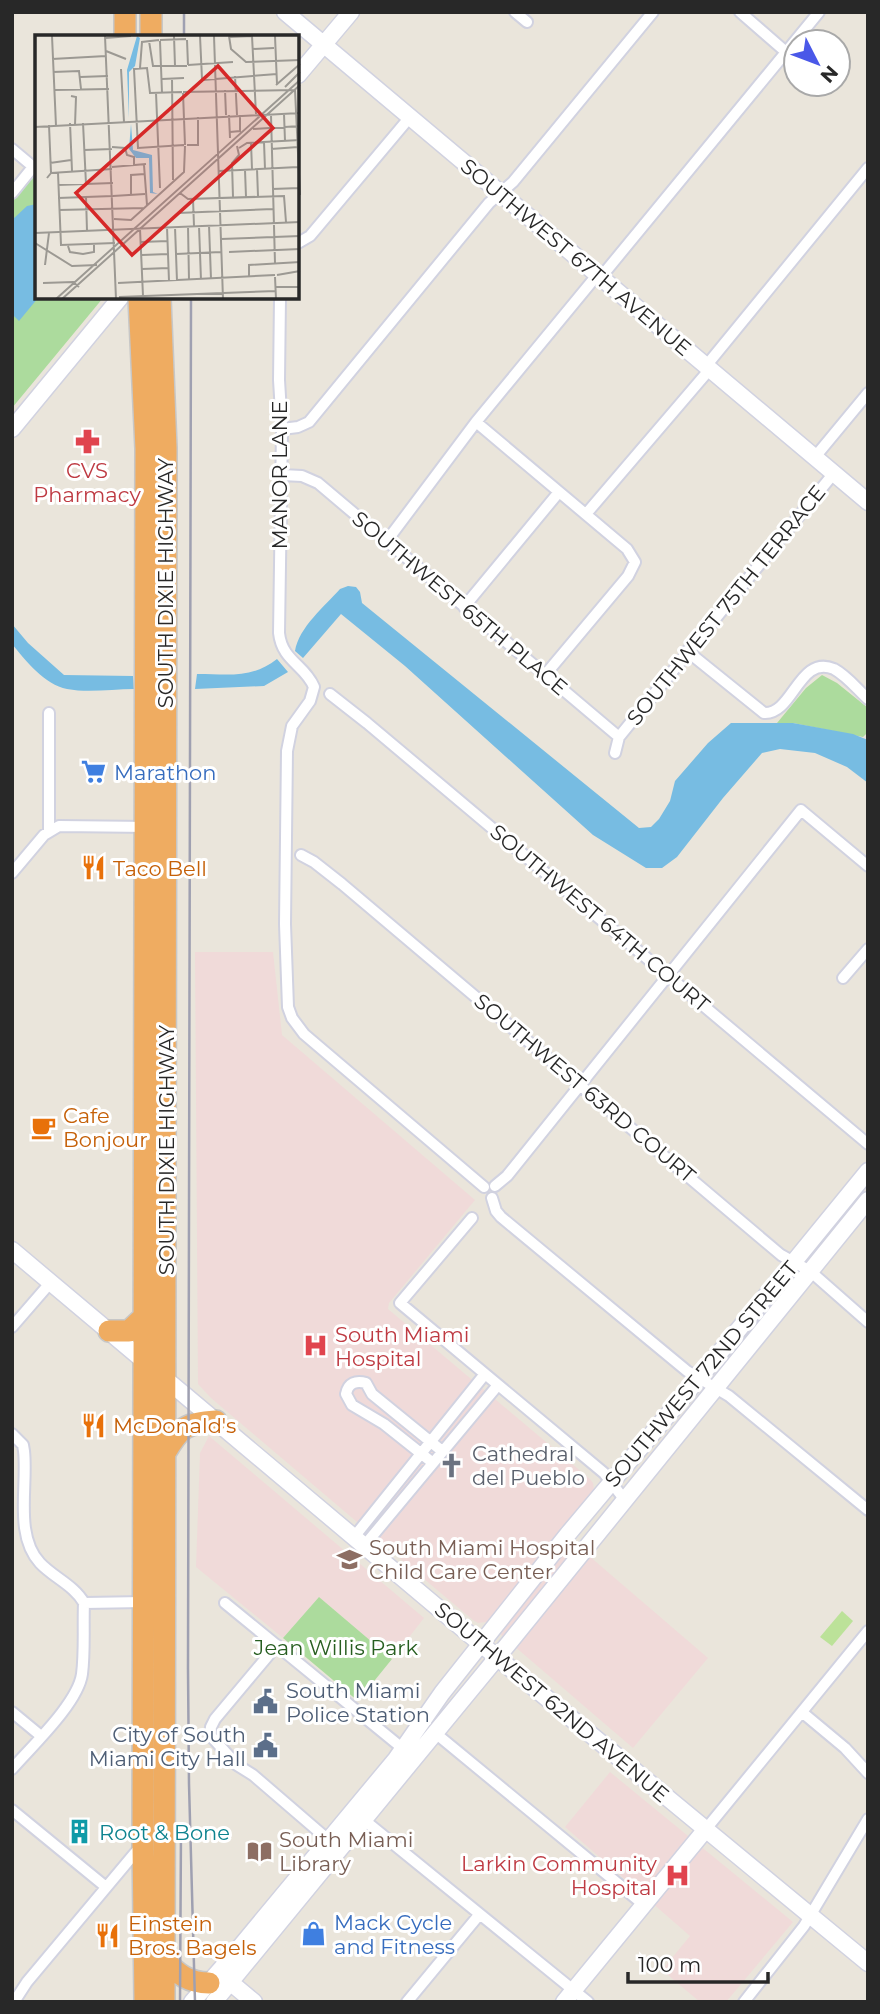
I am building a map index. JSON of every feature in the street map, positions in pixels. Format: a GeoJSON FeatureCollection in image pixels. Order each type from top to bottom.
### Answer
{"type":"FeatureCollection","features":[{"type":"Feature","properties":{"kind":"highway"},"geometry":{"type":"LineString","coordinates":[[125,12],[125,35]]}},
{"type":"Feature","properties":{"kind":"highway"},"geometry":{"type":"LineString","coordinates":[[150,12],[151,35]]}},
{"type":"Feature","properties":{"kind":"highway","name":"SOUTH DIXIE HIGHWAY"},"geometry":{"type":"LineString","coordinates":[[139,299],[146,449],[145,532],[155,826],[165,1377],[164,2002]]}},
{"type":"Feature","properties":{"kind":"highway","name":"SOUTH DIXIE HIGHWAY"},"geometry":{"type":"LineString","coordinates":[[145,2002],[144,1361],[166,448],[160,299]]}},
{"type":"Feature","properties":{"kind":"highway"},"geometry":{"type":"LineString","coordinates":[[145,532],[157,544],[158,584],[164,597]]}},
{"type":"Feature","properties":{"kind":"highway"},"geometry":{"type":"LineString","coordinates":[[109,1331],[129,1331],[145,1316]]}},
{"type":"Feature","properties":{"kind":"highway"},"geometry":{"type":"LineString","coordinates":[[165,1453],[180,1430],[194,1422],[216,1421]]}},
{"type":"Feature","properties":{"kind":"highway"},"geometry":{"type":"LineString","coordinates":[[165,1579],[152,1597],[144,1602],[165,1632]]}},
{"type":"Feature","properties":{"kind":"highway"},"geometry":{"type":"LineString","coordinates":[[164,1960],[181,1976],[218,1989]]}},
{"type":"Feature","properties":{"kind":"main road","name":"SOUTHWEST 67TH AVENUE"},"geometry":{"type":"LineString","coordinates":[[285,12],[868,502]]}},
{"type":"Feature","properties":{"kind":"main road"},"geometry":{"type":"LineString","coordinates":[[299,74],[351,12]]}},
{"type":"Feature","properties":{"kind":"main road"},"geometry":{"type":"LineString","coordinates":[[12,429],[119,299]]}},
{"type":"Feature","properties":{"kind":"main road","name":"SOUTHWEST 72ND STREET"},"geometry":{"type":"LineString","coordinates":[[218,1989],[235,1954],[334,1845],[364,1820],[409,1754],[442,1693],[612,1480],[868,1171]]}},
{"type":"Feature","properties":{"kind":"main road","name":"SOUTHWEST 72ND STREET"},"geometry":{"type":"LineString","coordinates":[[192,2002],[218,1989],[409,1754],[434,1732],[497,1657],[868,1200]]}},
{"type":"Feature","properties":{"kind":"main road","name":"SOUTHWEST 62ND AVENUE"},"geometry":{"type":"LineString","coordinates":[[12,1250],[481,1644],[868,1963]]}},
{"type":"Feature","properties":{"kind":"main road"},"geometry":{"type":"LineString","coordinates":[[568,1997],[706,1829]]}},
{"type":"Feature","properties":{"kind":"main road"},"geometry":{"type":"LineString","coordinates":[[218,1989],[254,2002]]}},
{"type":"Feature","properties":{"kind":"street"},"geometry":{"type":"LineString","coordinates":[[515,12],[527,22]]}},
{"type":"Feature","properties":{"kind":"street"},"geometry":{"type":"LineString","coordinates":[[282,429],[309,422],[489,203],[513,182],[653,12]]}},
{"type":"Feature","properties":{"kind":"street"},"geometry":{"type":"LineString","coordinates":[[740,12],[782,49]]}},
{"type":"Feature","properties":{"kind":"street"},"geometry":{"type":"LineString","coordinates":[[806,28],[819,12]]}},
{"type":"Feature","properties":{"kind":"street"},"geometry":{"type":"LineString","coordinates":[[386,542],[476,422],[782,57]]}},
{"type":"Feature","properties":{"kind":"street"},"geometry":{"type":"LineString","coordinates":[[299,243],[309,238],[410,117]]}},
{"type":"Feature","properties":{"kind":"street"},"geometry":{"type":"LineString","coordinates":[[12,149],[35,169],[12,192]]}},
{"type":"Feature","properties":{"kind":"street"},"geometry":{"type":"LineString","coordinates":[[586,514],[708,368],[868,168]]}},
{"type":"Feature","properties":{"kind":"street","name":"MANOR LANE"},"geometry":{"type":"LineString","coordinates":[[280,299],[282,475],[279,509],[279,633],[284,651],[309,678],[314,691],[292,726],[287,751],[286,996],[292,1018],[304,1034],[490,1187]]}},
{"type":"Feature","properties":{"kind":"street","name":"SOUTHWEST 75TH TERRACE"},"geometry":{"type":"LineString","coordinates":[[815,457],[868,393]]}},
{"type":"Feature","properties":{"kind":"street"},"geometry":{"type":"LineString","coordinates":[[476,422],[630,552],[635,562],[628,576],[545,675]]}},
{"type":"Feature","properties":{"kind":"street","name":"SOUTHWEST 75TH TERRACE"},"geometry":{"type":"LineString","coordinates":[[619,737],[834,473]]}},
{"type":"Feature","properties":{"kind":"street","name":"SOUTHWEST 65TH PLACE"},"geometry":{"type":"LineString","coordinates":[[282,475],[314,480],[619,737]]}},
{"type":"Feature","properties":{"kind":"street"},"geometry":{"type":"LineString","coordinates":[[464,607],[559,492]]}},
{"type":"Feature","properties":{"kind":"street"},"geometry":{"type":"LineString","coordinates":[[687,651],[766,714],[777,710],[807,674],[822,667],[839,672],[868,698]]}},
{"type":"Feature","properties":{"kind":"street","name":"SOUTHWEST 64TH COURT"},"geometry":{"type":"LineString","coordinates":[[330,694],[868,1144]]}},
{"type":"Feature","properties":{"kind":"street"},"geometry":{"type":"LineString","coordinates":[[49,713],[49,832]]}},
{"type":"Feature","properties":{"kind":"street"},"geometry":{"type":"LineString","coordinates":[[615,753],[619,737]]}},
{"type":"Feature","properties":{"kind":"street"},"geometry":{"type":"LineString","coordinates":[[868,866],[801,810],[507,1176],[490,1187],[496,1195],[492,1198],[496,1211],[504,1219],[649,1341],[687,1371],[729,1396],[868,1510]]}},
{"type":"Feature","properties":{"kind":"street"},"geometry":{"type":"LineString","coordinates":[[12,873],[49,832],[68,825],[155,826]]}},
{"type":"Feature","properties":{"kind":"street","name":"SOUTHWEST 63RD COURT"},"geometry":{"type":"LineString","coordinates":[[301,855],[334,878],[781,1255],[810,1271],[868,1322]]}},
{"type":"Feature","properties":{"kind":"street"},"geometry":{"type":"LineString","coordinates":[[843,978],[868,949]]}},
{"type":"Feature","properties":{"kind":"street"},"geometry":{"type":"LineString","coordinates":[[472,1218],[400,1303],[612,1480],[624,1499]]}},
{"type":"Feature","properties":{"kind":"street"},"geometry":{"type":"LineString","coordinates":[[12,1327],[51,1282]]}},
{"type":"Feature","properties":{"kind":"street"},"geometry":{"type":"LineString","coordinates":[[359,1542],[421,1454],[485,1374]]}},
{"type":"Feature","properties":{"kind":"street"},"geometry":{"type":"LineString","coordinates":[[433,1463],[384,1424],[348,1400],[346,1394],[350,1385],[364,1382],[370,1387],[372,1394],[442,1451]]}},
{"type":"Feature","properties":{"kind":"street"},"geometry":{"type":"LineString","coordinates":[[359,1542],[433,1463],[498,1385]]}},
{"type":"Feature","properties":{"kind":"street"},"geometry":{"type":"LineString","coordinates":[[358,1407],[368,1404],[372,1394]]}},
{"type":"Feature","properties":{"kind":"street"},"geometry":{"type":"LineString","coordinates":[[12,1434],[23,1445],[24,1451],[25,1521],[29,1546],[44,1567],[77,1593],[84,1603],[80,1681],[69,1703],[12,1769]]}},
{"type":"Feature","properties":{"kind":"street"},"geometry":{"type":"LineString","coordinates":[[84,1603],[144,1602]]}},
{"type":"Feature","properties":{"kind":"street"},"geometry":{"type":"LineString","coordinates":[[225,1603],[409,1754]]}},
{"type":"Feature","properties":{"kind":"street"},"geometry":{"type":"LineString","coordinates":[[706,1829],[868,1631]]}},
{"type":"Feature","properties":{"kind":"street"},"geometry":{"type":"LineString","coordinates":[[277,1646],[211,1727],[211,1737],[229,1753],[237,1765],[253,1775],[334,1845]]}},
{"type":"Feature","properties":{"kind":"street"},"geometry":{"type":"LineString","coordinates":[[12,1712],[41,1736]]}},
{"type":"Feature","properties":{"kind":"street"},"geometry":{"type":"LineString","coordinates":[[803,1713],[845,1748],[868,1773]]}},
{"type":"Feature","properties":{"kind":"street"},"geometry":{"type":"LineString","coordinates":[[434,1732],[644,1905]]}},
{"type":"Feature","properties":{"kind":"street"},"geometry":{"type":"LineString","coordinates":[[12,1810],[106,1888]]}},
{"type":"Feature","properties":{"kind":"street"},"geometry":{"type":"LineString","coordinates":[[16,1997],[164,1819]]}},
{"type":"Feature","properties":{"kind":"street"},"geometry":{"type":"LineString","coordinates":[[744,2002],[797,1935],[868,1819]]}},
{"type":"Feature","properties":{"kind":"street"},"geometry":{"type":"LineString","coordinates":[[364,1820],[479,1914],[568,1997],[587,2002]]}},
{"type":"Feature","properties":{"kind":"street"},"geometry":{"type":"LineString","coordinates":[[407,2002],[479,1914]]}},
{"type":"Feature","properties":{"kind":"shaded area","name":"South Miami Hospital"},"geometry":{"type":"Polygon","coordinates":[[[195,952],[273,952],[282,1035],[475,1200],[389,1303],[388,1309],[590,1479],[594,1490],[560,1531],[708,1658],[633,1748],[486,1622],[478,1623],[473,1620],[211,1398],[198,1384],[195,952]]]}},
{"type":"Feature","properties":{"kind":"shaded area"},"geometry":{"type":"Polygon","coordinates":[[[209,1436],[424,1618],[392,1659],[319,1597],[283,1638],[196,1567],[200,1453],[209,1436]]]}},
{"type":"Feature","properties":{"kind":"shaded area","name":"Larkin Community Hospital"},"geometry":{"type":"Polygon","coordinates":[[[610,1772],[793,1922],[726,2002],[700,2002],[662,1970],[690,1936],[565,1827],[610,1772]]]}},
{"type":"Feature","properties":{"kind":"green space"},"geometry":{"type":"Polygon","coordinates":[[[35,174],[35,299],[102,299],[12,408],[12,201],[35,174]]]}},
{"type":"Feature","properties":{"kind":"green space"},"geometry":{"type":"Polygon","coordinates":[[[822,675],[837,683],[868,708],[868,732],[863,737],[793,723],[777,723],[806,688],[822,675]]]}},
{"type":"Feature","properties":{"kind":"green space","name":"Jean Willis Park"},"geometry":{"type":"Polygon","coordinates":[[[319,1597],[392,1659],[358,1701],[283,1638],[319,1597]]]}},
{"type":"Feature","properties":{"kind":"green space"},"geometry":{"type":"Polygon","coordinates":[[[842,1611],[853,1621],[832,1646],[820,1637],[842,1611]]]}},
{"type":"Feature","properties":{"kind":"water"},"geometry":{"type":"Polygon","coordinates":[[[35,204],[35,299],[37,299],[19,321],[12,314],[12,220],[27,206],[35,204]]]}},
{"type":"Feature","properties":{"kind":"water"},"geometry":{"type":"Polygon","coordinates":[[[356,587],[362,603],[639,828],[651,827],[659,819],[670,801],[675,781],[708,743],[731,723],[793,723],[853,734],[868,740],[868,783],[847,767],[815,753],[780,749],[762,753],[677,857],[662,868],[646,868],[593,835],[405,666],[341,614],[303,658],[295,651],[297,642],[313,617],[340,589],[356,587]]]}},
{"type":"Feature","properties":{"kind":"water"},"geometry":{"type":"Polygon","coordinates":[[[12,624],[28,643],[64,675],[133,676],[134,689],[75,690],[51,683],[36,671],[12,644],[12,624]]]}},
{"type":"Feature","properties":{"kind":"water"},"geometry":{"type":"Polygon","coordinates":[[[277,659],[288,672],[264,686],[195,689],[197,674],[249,673],[277,659]]]}},
{"type":"Feature","properties":{"kind":"railway"},"geometry":{"type":"LineString","coordinates":[[184,12],[184,35]]}},
{"type":"Feature","properties":{"kind":"railway"},"geometry":{"type":"LineString","coordinates":[[191,299],[188,1669],[195,2002]]}},
{"type":"Feature","properties":{"kind":"railway"},"geometry":{"type":"LineString","coordinates":[[180,2002],[181,1830]]}},
{"type":"Feature","properties":{"kind":"place","name":"CVS Pharmacy"},"geometry":{"type":"Point","coordinates":[87,441]}},
{"type":"Feature","properties":{"kind":"place","name":"Marathon"},"geometry":{"type":"Point","coordinates":[94,772]}},
{"type":"Feature","properties":{"kind":"place","name":"Taco Bell"},"geometry":{"type":"Point","coordinates":[93,868]}},
{"type":"Feature","properties":{"kind":"place","name":"Cafe Bonjour"},"geometry":{"type":"Point","coordinates":[43,1127]}},
{"type":"Feature","properties":{"kind":"place","name":"South Miami Hospital"},"geometry":{"type":"Point","coordinates":[315,1346]}},
{"type":"Feature","properties":{"kind":"place","name":"McDonald's"},"geometry":{"type":"Point","coordinates":[93,1425]}},
{"type":"Feature","properties":{"kind":"place","name":"Cathedral del Pueblo"},"geometry":{"type":"Point","coordinates":[452,1465]}},
{"type":"Feature","properties":{"kind":"place","name":"South Miami Hospital Child Care Center"},"geometry":{"type":"Point","coordinates":[349,1559]}},
{"type":"Feature","properties":{"kind":"place","name":"South Miami Police Station"},"geometry":{"type":"Point","coordinates":[266,1702]}},
{"type":"Feature","properties":{"kind":"place","name":"City of South Miami City Hall"},"geometry":{"type":"Point","coordinates":[266,1746]}},
{"type":"Feature","properties":{"kind":"place","name":"Root & Bone"},"geometry":{"type":"Point","coordinates":[79,1832]}},
{"type":"Feature","properties":{"kind":"place","name":"South Miami Library"},"geometry":{"type":"Point","coordinates":[259,1851]}},
{"type":"Feature","properties":{"kind":"place","name":"Larkin Community Hospital"},"geometry":{"type":"Point","coordinates":[677,1875]}},
{"type":"Feature","properties":{"kind":"place","name":"Mack Cycle and Fitness"},"geometry":{"type":"Point","coordinates":[314,1934]}},
{"type":"Feature","properties":{"kind":"place","name":"Einstein Bros. Bagels"},"geometry":{"type":"Point","coordinates":[108,1935]}}]}
